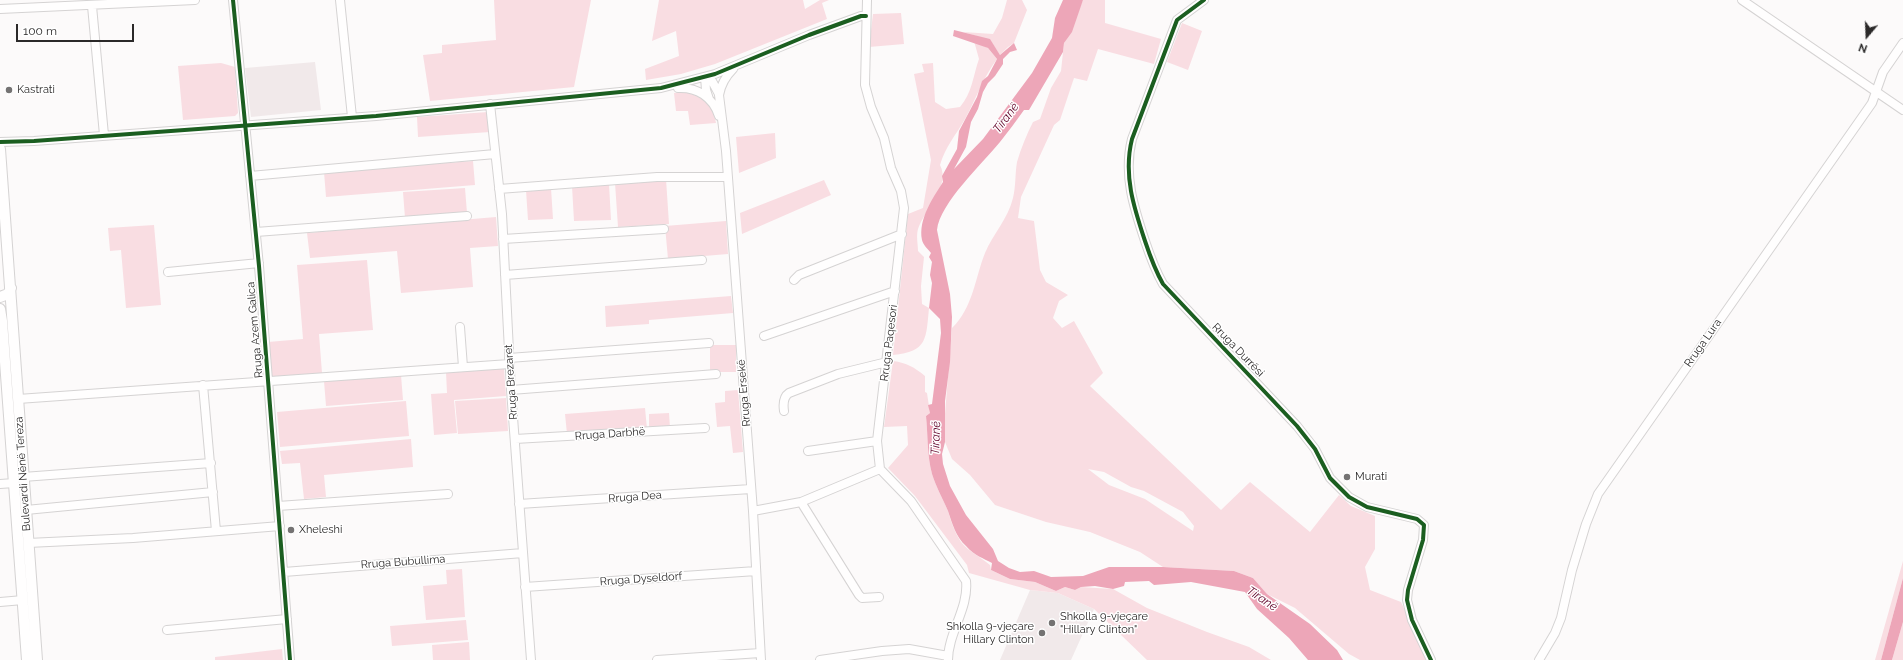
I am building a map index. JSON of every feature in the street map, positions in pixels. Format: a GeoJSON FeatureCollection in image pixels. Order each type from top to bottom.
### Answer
{"type":"FeatureCollection","features":[{"type":"Feature","properties":{"kind":"main road","name":"Bulevardi Nënë Tereza"},"geometry":{"type":"LineString","coordinates":[[0,149],[11,319],[18,399],[23,600],[27,660]]}},
{"type":"Feature","properties":{"kind":"main road"},"geometry":{"type":"LineString","coordinates":[[0,277],[4,278],[10,285],[8,294],[0,297]]}},
{"type":"Feature","properties":{"kind":"main road","name":"Bulevardi Nënë Tereza"},"geometry":{"type":"LineString","coordinates":[[0,310],[5,415],[26,510],[37,660]]}},
{"type":"Feature","properties":{"kind":"street"},"geometry":{"type":"LineString","coordinates":[[0,9],[92,6],[195,0]]}},
{"type":"Feature","properties":{"kind":"street","name":"Rruga Azem Galica"},"geometry":{"type":"LineString","coordinates":[[233,0],[259,262],[290,660]]}},
{"type":"Feature","properties":{"kind":"street"},"geometry":{"type":"LineString","coordinates":[[340,0],[352,117]]}},
{"type":"Feature","properties":{"kind":"street","name":"Rruga Paqesori"},"geometry":{"type":"LineString","coordinates":[[867,0],[865,85],[871,107],[884,138],[892,168],[901,191],[904,208],[877,441],[880,469]]}},
{"type":"Feature","properties":{"kind":"street"},"geometry":{"type":"LineString","coordinates":[[1742,0],[1903,110]]}},
{"type":"Feature","properties":{"kind":"street","name":"Rruga Durrësi"},"geometry":{"type":"LineString","coordinates":[[1203,1],[1177,20],[1128,153],[1129,182],[1132,199],[1152,261],[1163,284],[1174,297],[1275,401],[1308,438],[1330,478],[1340,490],[1358,503],[1417,519],[1424,525],[1423,540],[1408,590],[1407,600],[1412,620],[1431,660]]}},
{"type":"Feature","properties":{"kind":"street"},"geometry":{"type":"LineString","coordinates":[[92,6],[104,135]]}},
{"type":"Feature","properties":{"kind":"street"},"geometry":{"type":"LineString","coordinates":[[661,88],[706,78],[808,36],[861,16],[866,16]]}},
{"type":"Feature","properties":{"kind":"street","name":"Rruga Lura"},"geometry":{"type":"LineString","coordinates":[[1539,660],[1555,633],[1561,618],[1572,570],[1586,524],[1598,494],[1872,103],[1883,72],[1903,43]]}},
{"type":"Feature","properties":{"kind":"street"},"geometry":{"type":"LineString","coordinates":[[723,127],[719,95],[720,86],[726,76],[737,66]]}},
{"type":"Feature","properties":{"kind":"street"},"geometry":{"type":"LineString","coordinates":[[706,78],[712,81],[719,95]]}},
{"type":"Feature","properties":{"kind":"street"},"geometry":{"type":"LineString","coordinates":[[706,78],[706,90],[718,111],[723,127]]}},
{"type":"Feature","properties":{"kind":"street"},"geometry":{"type":"LineString","coordinates":[[0,142],[34,141],[352,117],[661,88],[685,88],[703,94],[710,99]]}},
{"type":"Feature","properties":{"kind":"street","name":"Rruga Brezaret"},"geometry":{"type":"LineString","coordinates":[[490,104],[503,238],[509,361],[531,660]]}},
{"type":"Feature","properties":{"kind":"street","name":"Rruga Ersekë"},"geometry":{"type":"LineString","coordinates":[[723,127],[752,489],[761,657]]}},
{"type":"Feature","properties":{"kind":"street"},"geometry":{"type":"LineString","coordinates":[[250,176],[495,154]]}},
{"type":"Feature","properties":{"kind":"street"},"geometry":{"type":"LineString","coordinates":[[499,188],[682,176],[728,178]]}},
{"type":"Feature","properties":{"kind":"street"},"geometry":{"type":"LineString","coordinates":[[256,232],[467,216]]}},
{"type":"Feature","properties":{"kind":"street"},"geometry":{"type":"LineString","coordinates":[[503,238],[664,229]]}},
{"type":"Feature","properties":{"kind":"street"},"geometry":{"type":"LineString","coordinates":[[794,280],[800,275],[902,234]]}},
{"type":"Feature","properties":{"kind":"street"},"geometry":{"type":"LineString","coordinates":[[505,275],[702,260]]}},
{"type":"Feature","properties":{"kind":"street"},"geometry":{"type":"LineString","coordinates":[[168,272],[259,262]]}},
{"type":"Feature","properties":{"kind":"street"},"geometry":{"type":"LineString","coordinates":[[764,336],[895,291]]}},
{"type":"Feature","properties":{"kind":"street"},"geometry":{"type":"LineString","coordinates":[[460,327],[462,367]]}},
{"type":"Feature","properties":{"kind":"street"},"geometry":{"type":"LineString","coordinates":[[18,399],[462,367],[509,361],[709,343]]}},
{"type":"Feature","properties":{"kind":"street"},"geometry":{"type":"LineString","coordinates":[[784,411],[784,400],[789,393],[838,374],[887,362]]}},
{"type":"Feature","properties":{"kind":"street"},"geometry":{"type":"LineString","coordinates":[[511,390],[716,374]]}},
{"type":"Feature","properties":{"kind":"street"},"geometry":{"type":"LineString","coordinates":[[203,385],[216,531]]}},
{"type":"Feature","properties":{"kind":"street","name":"Rruga Darbhë"},"geometry":{"type":"LineString","coordinates":[[515,439],[705,428]]}},
{"type":"Feature","properties":{"kind":"street"},"geometry":{"type":"LineString","coordinates":[[808,451],[877,441]]}},
{"type":"Feature","properties":{"kind":"street"},"geometry":{"type":"LineString","coordinates":[[0,484],[19,480],[211,463]]}},
{"type":"Feature","properties":{"kind":"street"},"geometry":{"type":"LineString","coordinates":[[753,511],[801,502],[880,469],[911,501],[966,581],[966,595],[948,658],[910,649],[882,651],[820,660]]}},
{"type":"Feature","properties":{"kind":"street","name":"Rruga Dea"},"geometry":{"type":"LineString","coordinates":[[519,504],[752,489]]}},
{"type":"Feature","properties":{"kind":"street"},"geometry":{"type":"LineString","coordinates":[[26,510],[213,492]]}},
{"type":"Feature","properties":{"kind":"street"},"geometry":{"type":"LineString","coordinates":[[278,506],[448,494]]}},
{"type":"Feature","properties":{"kind":"street"},"geometry":{"type":"LineString","coordinates":[[801,502],[859,595],[862,598],[879,597]]}},
{"type":"Feature","properties":{"kind":"street"},"geometry":{"type":"LineString","coordinates":[[28,543],[133,538],[280,526]]}},
{"type":"Feature","properties":{"kind":"street","name":"Rruga Bubullima"},"geometry":{"type":"LineString","coordinates":[[284,572],[523,553]]}},
{"type":"Feature","properties":{"kind":"street","name":"Rruga Dyseldorf"},"geometry":{"type":"LineString","coordinates":[[526,588],[756,572]]}},
{"type":"Feature","properties":{"kind":"street"},"geometry":{"type":"LineString","coordinates":[[0,602],[23,600]]}},
{"type":"Feature","properties":{"kind":"street"},"geometry":{"type":"LineString","coordinates":[[167,630],[287,619]]}},
{"type":"Feature","properties":{"kind":"street"},"geometry":{"type":"LineString","coordinates":[[657,660],[761,657]]}},
{"type":"Feature","properties":{"kind":"shaded area"},"geometry":{"type":"Polygon","coordinates":[[[494,0],[591,0],[574,87],[430,101],[423,55],[442,53],[442,45],[496,40],[494,0]]]}},
{"type":"Feature","properties":{"kind":"shaded area"},"geometry":{"type":"Polygon","coordinates":[[[659,0],[803,0],[805,9],[820,0],[829,0],[822,3],[827,19],[715,64],[681,74],[646,80],[645,69],[679,56],[676,31],[652,41],[659,0]]]}},
{"type":"Feature","properties":{"kind":"shaded area"},"geometry":{"type":"Polygon","coordinates":[[[1007,0],[1022,0],[1027,10],[1014,43],[1000,55],[990,40],[963,32],[993,34],[1002,18],[1007,0]]]}},
{"type":"Feature","properties":{"kind":"shaded area"},"geometry":{"type":"Polygon","coordinates":[[[1083,0],[1105,0],[1105,23],[1161,39],[1154,64],[1098,49],[1087,81],[1074,78],[1060,120],[1054,125],[1021,197],[1018,218],[1034,221],[1040,270],[1046,282],[1068,295],[1059,301],[1053,318],[1062,328],[1074,321],[1103,373],[1090,386],[1221,510],[1250,482],[1310,532],[1339,495],[1351,506],[1375,516],[1375,549],[1365,567],[1370,590],[1401,602],[1428,660],[1360,660],[1349,654],[1295,608],[1267,594],[1253,578],[1234,571],[1163,567],[1140,552],[1090,532],[1046,522],[995,505],[970,475],[952,459],[945,442],[944,426],[952,328],[965,311],[973,292],[985,253],[1011,206],[1014,193],[1017,162],[1024,141],[1033,122],[1040,119],[1051,88],[1061,71],[1064,43],[1083,0]],[[1088,469],[1109,485],[1145,499],[1193,531],[1194,526],[1183,512],[1104,472],[1088,469]]]}},
{"type":"Feature","properties":{"kind":"shaded area"},"geometry":{"type":"Polygon","coordinates":[[[901,13],[904,44],[869,47],[873,14],[901,13]]]}},
{"type":"Feature","properties":{"kind":"shaded area"},"geometry":{"type":"Polygon","coordinates":[[[1182,23],[1202,31],[1188,70],[1167,62],[1182,23]]]}},
{"type":"Feature","properties":{"kind":"shaded area"},"geometry":{"type":"Polygon","coordinates":[[[974,41],[988,48],[997,59],[965,119],[945,152],[940,165],[942,181],[940,189],[921,221],[918,229],[918,251],[924,257],[921,286],[922,304],[929,308],[926,335],[919,347],[913,351],[893,355],[908,214],[923,208],[931,160],[914,74],[924,72],[922,64],[933,63],[935,102],[946,109],[960,107],[970,90],[979,59],[974,41]]]}},
{"type":"Feature","properties":{"kind":"shaded area"},"geometry":{"type":"Polygon","coordinates":[[[315,62],[321,110],[251,117],[245,68],[315,62]]]}},
{"type":"Feature","properties":{"kind":"shaded area"},"geometry":{"type":"Polygon","coordinates":[[[221,63],[235,67],[238,113],[235,116],[183,120],[178,66],[221,63]]]}},
{"type":"Feature","properties":{"kind":"shaded area"},"geometry":{"type":"Polygon","coordinates":[[[684,92],[696,96],[706,102],[715,116],[716,123],[690,125],[688,111],[676,111],[674,93],[684,92]]]}},
{"type":"Feature","properties":{"kind":"shaded area"},"geometry":{"type":"Polygon","coordinates":[[[488,112],[490,132],[418,137],[417,117],[488,112]]]}},
{"type":"Feature","properties":{"kind":"shaded area"},"geometry":{"type":"Polygon","coordinates":[[[775,133],[776,158],[739,173],[736,137],[775,133]]]}},
{"type":"Feature","properties":{"kind":"shaded area"},"geometry":{"type":"Polygon","coordinates":[[[473,161],[475,185],[326,197],[324,172],[473,161]]]}},
{"type":"Feature","properties":{"kind":"shaded area"},"geometry":{"type":"Polygon","coordinates":[[[666,179],[669,224],[618,227],[615,183],[666,179]]]}},
{"type":"Feature","properties":{"kind":"shaded area"},"geometry":{"type":"Polygon","coordinates":[[[824,180],[831,195],[742,234],[740,213],[824,180]]]}},
{"type":"Feature","properties":{"kind":"shaded area"},"geometry":{"type":"Polygon","coordinates":[[[609,184],[611,220],[574,221],[572,186],[609,184]]]}},
{"type":"Feature","properties":{"kind":"shaded area"},"geometry":{"type":"Polygon","coordinates":[[[465,188],[467,213],[405,218],[403,192],[465,188]]]}},
{"type":"Feature","properties":{"kind":"shaded area"},"geometry":{"type":"Polygon","coordinates":[[[551,188],[553,219],[528,220],[526,190],[551,188]]]}},
{"type":"Feature","properties":{"kind":"shaded area"},"geometry":{"type":"Polygon","coordinates":[[[496,217],[498,246],[470,248],[473,287],[401,293],[397,251],[310,258],[307,233],[496,217]]]}},
{"type":"Feature","properties":{"kind":"shaded area"},"geometry":{"type":"Polygon","coordinates":[[[726,221],[728,254],[668,259],[665,226],[726,221]]]}},
{"type":"Feature","properties":{"kind":"shaded area"},"geometry":{"type":"Polygon","coordinates":[[[154,225],[161,305],[126,308],[121,250],[110,251],[108,228],[154,225]]]}},
{"type":"Feature","properties":{"kind":"shaded area"},"geometry":{"type":"Polygon","coordinates":[[[367,260],[373,330],[319,334],[322,373],[272,378],[268,342],[303,339],[297,265],[367,260]]]}},
{"type":"Feature","properties":{"kind":"shaded area"},"geometry":{"type":"Polygon","coordinates":[[[731,296],[733,313],[649,320],[649,324],[606,327],[605,306],[731,296]]]}},
{"type":"Feature","properties":{"kind":"shaded area"},"geometry":{"type":"Polygon","coordinates":[[[710,345],[736,345],[736,372],[710,372],[710,345]]]}},
{"type":"Feature","properties":{"kind":"shaded area"},"geometry":{"type":"Polygon","coordinates":[[[893,361],[910,366],[925,376],[925,392],[927,393],[930,413],[926,416],[928,453],[932,474],[955,531],[961,542],[990,565],[991,570],[1010,579],[1035,582],[1056,591],[1065,587],[1075,590],[1081,587],[1113,589],[1147,608],[1249,647],[1271,660],[1147,660],[1094,609],[1058,593],[1030,590],[969,573],[967,565],[915,496],[888,468],[908,445],[907,426],[884,427],[893,361]]]}},
{"type":"Feature","properties":{"kind":"shaded area"},"geometry":{"type":"Polygon","coordinates":[[[504,368],[506,396],[454,400],[457,433],[434,435],[431,394],[447,393],[446,372],[504,368]]]}},
{"type":"Feature","properties":{"kind":"shaded area"},"geometry":{"type":"Polygon","coordinates":[[[401,375],[403,400],[326,406],[324,381],[401,375]]]}},
{"type":"Feature","properties":{"kind":"shaded area"},"geometry":{"type":"Polygon","coordinates":[[[738,390],[743,452],[733,453],[730,426],[717,427],[715,403],[725,402],[725,391],[738,390]]]}},
{"type":"Feature","properties":{"kind":"shaded area"},"geometry":{"type":"Polygon","coordinates":[[[506,398],[508,431],[458,434],[455,401],[506,398]]]}},
{"type":"Feature","properties":{"kind":"shaded area"},"geometry":{"type":"Polygon","coordinates":[[[406,401],[409,436],[280,447],[277,412],[406,401]]]}},
{"type":"Feature","properties":{"kind":"shaded area"},"geometry":{"type":"Polygon","coordinates":[[[645,408],[647,429],[567,434],[565,414],[645,408]]]}},
{"type":"Feature","properties":{"kind":"shaded area"},"geometry":{"type":"Polygon","coordinates":[[[669,413],[670,428],[649,428],[649,414],[669,413]]]}},
{"type":"Feature","properties":{"kind":"shaded area"},"geometry":{"type":"Polygon","coordinates":[[[411,439],[413,467],[324,475],[326,497],[304,499],[300,463],[282,464],[280,451],[411,439]]]}},
{"type":"Feature","properties":{"kind":"shaded area"},"geometry":{"type":"Polygon","coordinates":[[[1903,561],[1903,578],[1881,660],[1875,660],[1903,561]]]}},
{"type":"Feature","properties":{"kind":"shaded area"},"geometry":{"type":"Polygon","coordinates":[[[462,569],[465,617],[426,620],[423,586],[447,584],[446,570],[462,569]]]}},
{"type":"Feature","properties":{"kind":"shaded area","name":"Shkolla 9-vjeçare \"Hillary Clinton\""},"geometry":{"type":"Polygon","coordinates":[[[1030,590],[1058,593],[1094,609],[1071,660],[1000,660],[1030,590]]]}},
{"type":"Feature","properties":{"kind":"shaded area"},"geometry":{"type":"Polygon","coordinates":[[[466,620],[468,640],[392,646],[390,626],[466,620]]]}},
{"type":"Feature","properties":{"kind":"shaded area"},"geometry":{"type":"Polygon","coordinates":[[[1903,622],[1903,660],[1892,660],[1903,622]]]}},
{"type":"Feature","properties":{"kind":"shaded area"},"geometry":{"type":"Polygon","coordinates":[[[469,642],[470,660],[433,660],[432,645],[469,642]]]}},
{"type":"Feature","properties":{"kind":"shaded area"},"geometry":{"type":"Polygon","coordinates":[[[282,649],[283,660],[215,660],[215,657],[282,649]]]}},
{"type":"Feature","properties":{"kind":"water","name":"Tiranë"},"geometry":{"type":"Polygon","coordinates":[[[1063,0],[1083,0],[1072,32],[1064,43],[1063,52],[1029,110],[1024,110],[1000,142],[954,196],[940,219],[937,230],[950,294],[952,317],[950,362],[945,401],[945,442],[942,454],[943,464],[950,486],[966,515],[993,549],[998,561],[1009,568],[1020,572],[1034,571],[1051,577],[1083,576],[1109,567],[1163,567],[1234,571],[1253,578],[1267,594],[1310,624],[1337,650],[1343,660],[1308,660],[1289,638],[1257,609],[1245,592],[1191,582],[1154,585],[1149,581],[1125,582],[1124,586],[1113,589],[1095,586],[1081,587],[1075,590],[1065,587],[1056,591],[1035,582],[1010,579],[991,570],[992,563],[969,549],[955,530],[932,474],[929,460],[926,416],[930,413],[928,405],[932,404],[941,333],[940,319],[929,308],[932,283],[930,275],[932,262],[929,257],[931,253],[924,245],[921,232],[927,209],[943,182],[942,176],[957,149],[959,131],[977,97],[982,81],[988,76],[997,59],[988,48],[953,36],[954,30],[990,39],[1000,55],[1014,43],[1017,50],[1010,52],[1003,59],[1003,64],[983,92],[978,109],[971,122],[966,147],[954,169],[983,139],[1032,73],[1052,38],[1055,18],[1063,0]]]}},
{"type":"Feature","properties":{"kind":"water"},"geometry":{"type":"Polygon","coordinates":[[[1903,578],[1903,622],[1892,660],[1881,660],[1903,578]]]}},
{"type":"Feature","properties":{"kind":"cycle path"},"geometry":{"type":"LineString","coordinates":[[233,0],[259,266],[290,660]]}},
{"type":"Feature","properties":{"kind":"cycle path"},"geometry":{"type":"LineString","coordinates":[[1204,0],[1177,20],[1132,139],[1129,178],[1137,216],[1147,247],[1163,284],[1297,426],[1315,449],[1330,478],[1349,497],[1367,507],[1417,519],[1424,525],[1423,540],[1408,590],[1407,600],[1412,620],[1431,660]]}},
{"type":"Feature","properties":{"kind":"cycle path"},"geometry":{"type":"LineString","coordinates":[[0,142],[34,141],[376,116],[661,88],[715,74],[809,35],[861,16],[866,16]]}},
{"type":"Feature","properties":{"kind":"place","name":"Kastrati"},"geometry":{"type":"Point","coordinates":[9,90]}},
{"type":"Feature","properties":{"kind":"place","name":"Murati"},"geometry":{"type":"Point","coordinates":[1347,477]}},
{"type":"Feature","properties":{"kind":"place","name":"Xheleshi"},"geometry":{"type":"Point","coordinates":[291,530]}},
{"type":"Feature","properties":{"kind":"place","name":"Shkolla 9-vjeçare \"Hillary Clinton\""},"geometry":{"type":"Point","coordinates":[1052,623]}},
{"type":"Feature","properties":{"kind":"place","name":"Shkolla 9-vjeçare Hillary Clinton"},"geometry":{"type":"Point","coordinates":[1042,633]}}]}
